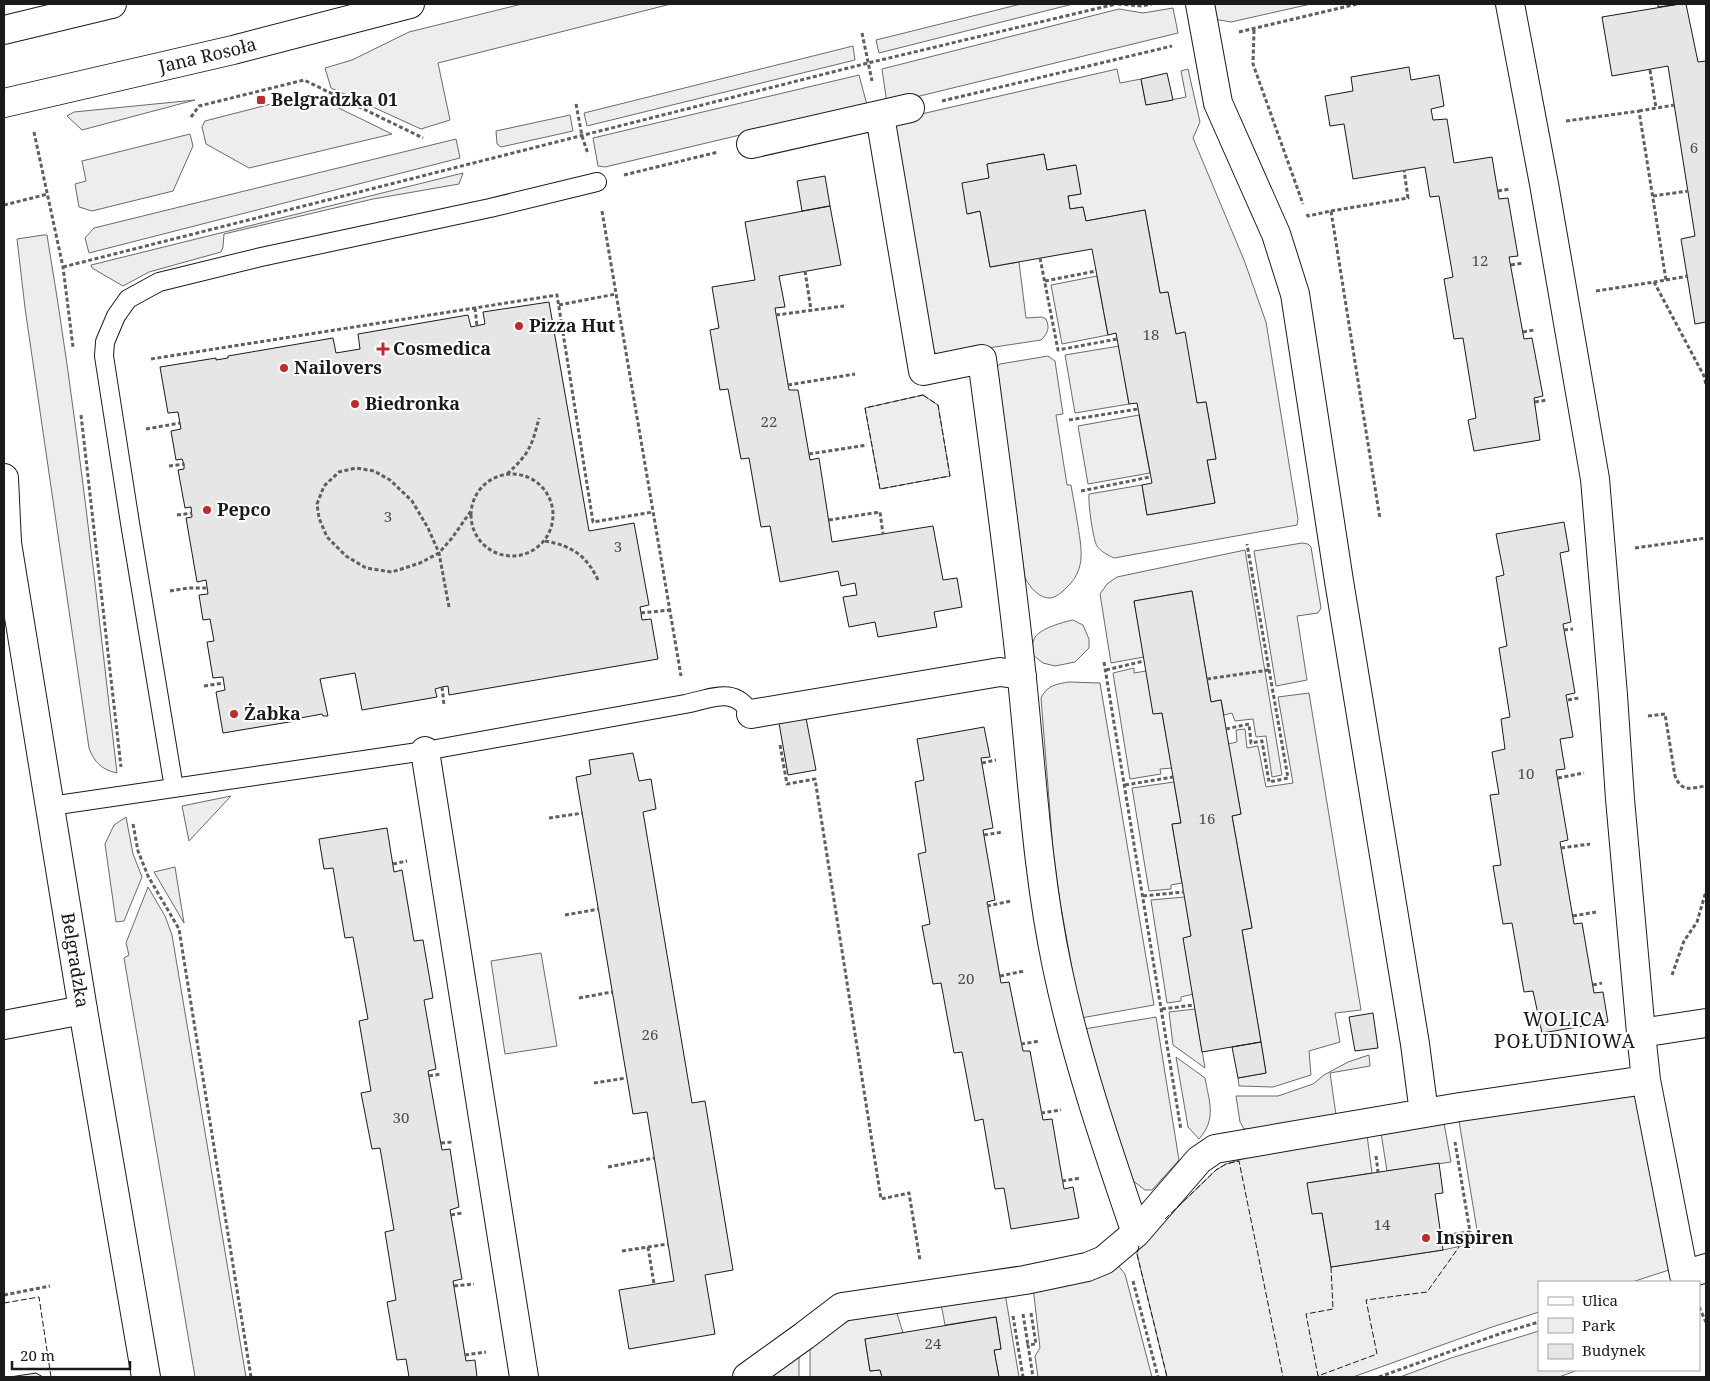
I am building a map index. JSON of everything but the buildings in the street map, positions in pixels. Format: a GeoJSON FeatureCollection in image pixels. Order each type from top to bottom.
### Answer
{"type":"FeatureCollection","features":[{"type":"Feature","properties":{"kind":"street"},"geometry":{"type":"LineString","coordinates":[[4,30],[112,4]]}},
{"type":"Feature","properties":{"kind":"street","name":"Jana Rosoła"},"geometry":{"type":"LineString","coordinates":[[4,103],[233,50],[410,4]]}},
{"type":"Feature","properties":{"kind":"street"},"geometry":{"type":"LineString","coordinates":[[1200,4],[1218,103],[1276,234],[1295,294],[1424,1113]]}},
{"type":"Feature","properties":{"kind":"street"},"geometry":{"type":"LineString","coordinates":[[1510,4],[1595,480],[1620,799],[1646,1080],[1676,1239],[1695,1272]]}},
{"type":"Feature","properties":{"kind":"street"},"geometry":{"type":"LineString","coordinates":[[751,144],[910,108]]}},
{"type":"Feature","properties":{"kind":"street"},"geometry":{"type":"LineString","coordinates":[[880,116],[924,371],[982,359],[1022,676],[1042,885],[1056,965],[1070,1026],[1130,1239]]}},
{"type":"Feature","properties":{"kind":"street","name":"Belgradzka"},"geometry":{"type":"LineString","coordinates":[[4,478],[6,535],[83,1010],[146,1377]]}},
{"type":"Feature","properties":{"kind":"street"},"geometry":{"type":"LineString","coordinates":[[762,712],[1000,672],[1022,676]]}},
{"type":"Feature","properties":{"kind":"street"},"geometry":{"type":"LineString","coordinates":[[425,751],[524,1377]]}},
{"type":"Feature","properties":{"kind":"street"},"geometry":{"type":"LineString","coordinates":[[4,1025],[83,1010]]}},
{"type":"Feature","properties":{"kind":"street"},"geometry":{"type":"LineString","coordinates":[[1641,1033],[1706,1023]]}},
{"type":"Feature","properties":{"kind":"street"},"geometry":{"type":"LineString","coordinates":[[747,1377],[804,1336],[840,1299],[926,1295],[1025,1280],[1087,1268],[1104,1260],[1130,1239],[1199,1160],[1215,1149],[1424,1113],[1646,1080]]}},
{"type":"Feature","properties":{"kind":"lane"},"geometry":{"type":"LineString","coordinates":[[174,788],[104,356],[107,336],[116,316],[128,300],[159,282],[261,257],[490,208],[597,182]]}},
{"type":"Feature","properties":{"kind":"lane"},"geometry":{"type":"LineString","coordinates":[[51,806],[425,751],[685,704],[719,696],[737,698],[747,706],[762,712]]}},
{"type":"Feature","properties":{"kind":"path"},"geometry":{"type":"LineString","coordinates":[[63,266],[868,63],[1117,4],[1142,6],[1152,4]]}},
{"type":"Feature","properties":{"kind":"path"},"geometry":{"type":"LineString","coordinates":[[910,108],[1206,37],[1254,30],[1357,4]]}},
{"type":"Feature","properties":{"kind":"path"},"geometry":{"type":"LineString","coordinates":[[862,33],[880,116]]}},
{"type":"Feature","properties":{"kind":"path"},"geometry":{"type":"LineString","coordinates":[[1650,70],[1656,108]]}},
{"type":"Feature","properties":{"kind":"path"},"geometry":{"type":"LineString","coordinates":[[191,116],[200,106],[304,80],[423,138]]}},
{"type":"Feature","properties":{"kind":"path"},"geometry":{"type":"LineString","coordinates":[[576,104],[582,136],[597,182],[685,704]]}},
{"type":"Feature","properties":{"kind":"path"},"geometry":{"type":"LineString","coordinates":[[1533,126],[1674,106]]}},
{"type":"Feature","properties":{"kind":"path"},"geometry":{"type":"LineString","coordinates":[[1639,111],[1666,280]]}},
{"type":"Feature","properties":{"kind":"path"},"geometry":{"type":"LineString","coordinates":[[32,124],[63,266],[73,351]]}},
{"type":"Feature","properties":{"kind":"path"},"geometry":{"type":"LineString","coordinates":[[597,182],[751,144]]}},
{"type":"Feature","properties":{"kind":"path"},"geometry":{"type":"LineString","coordinates":[[1331,212],[1408,198],[1404,170]]}},
{"type":"Feature","properties":{"kind":"path"},"geometry":{"type":"LineString","coordinates":[[1653,196],[1688,190]]}},
{"type":"Feature","properties":{"kind":"path"},"geometry":{"type":"LineString","coordinates":[[4,205],[48,194]]}},
{"type":"Feature","properties":{"kind":"path"},"geometry":{"type":"LineString","coordinates":[[1040,258],[1058,350],[1117,339]]}},
{"type":"Feature","properties":{"kind":"path"},"geometry":{"type":"LineString","coordinates":[[805,271],[811,310]]}},
{"type":"Feature","properties":{"kind":"path"},"geometry":{"type":"LineString","coordinates":[[1045,281],[1096,271]]}},
{"type":"Feature","properties":{"kind":"path"},"geometry":{"type":"LineString","coordinates":[[1562,296],[1688,276]]}},
{"type":"Feature","properties":{"kind":"path"},"geometry":{"type":"LineString","coordinates":[[1654,282],[1704,376],[1706,385]]}},
{"type":"Feature","properties":{"kind":"path"},"geometry":{"type":"LineString","coordinates":[[559,305],[616,294]]}},
{"type":"Feature","properties":{"kind":"path"},"geometry":{"type":"LineString","coordinates":[[151,359],[557,295],[593,522],[653,512]]}},
{"type":"Feature","properties":{"kind":"path"},"geometry":{"type":"LineString","coordinates":[[776,315],[844,306]]}},
{"type":"Feature","properties":{"kind":"path"},"geometry":{"type":"LineString","coordinates":[[475,308],[478,326]]}},
{"type":"Feature","properties":{"kind":"path"},"geometry":{"type":"LineString","coordinates":[[788,385],[855,374]]}},
{"type":"Feature","properties":{"kind":"path"},"geometry":{"type":"LineString","coordinates":[[80,409],[122,772]]}},
{"type":"Feature","properties":{"kind":"path"},"geometry":{"type":"LineString","coordinates":[[1069,420],[1138,409]]}},
{"type":"Feature","properties":{"kind":"path"},"geometry":{"type":"LineString","coordinates":[[506,474],[522,460],[532,445],[539,418]]}},
{"type":"Feature","properties":{"kind":"path"},"geometry":{"type":"LineString","coordinates":[[809,454],[867,445]]}},
{"type":"Feature","properties":{"kind":"path"},"geometry":{"type":"LineString","coordinates":[[169,466],[184,464]]}},
{"type":"Feature","properties":{"kind":"path"},"geometry":{"type":"LineString","coordinates":[[449,607],[439,553],[428,528],[412,501],[390,480],[374,471],[356,468],[338,472],[324,486],[317,504],[318,518],[327,537],[346,556],[366,568],[392,572],[420,564],[439,553],[471,511],[475,498],[483,486],[494,478],[506,474],[520,474],[533,479],[544,488],[554,513],[552,527],[545,541],[536,549],[524,555],[511,557],[497,554],[486,547],[477,537],[472,524],[471,511]]}},
{"type":"Feature","properties":{"kind":"path"},"geometry":{"type":"LineString","coordinates":[[1081,491],[1150,477]]}},
{"type":"Feature","properties":{"kind":"path"},"geometry":{"type":"LineString","coordinates":[[829,520],[880,512],[883,534]]}},
{"type":"Feature","properties":{"kind":"path"},"geometry":{"type":"LineString","coordinates":[[177,515],[192,513]]}},
{"type":"Feature","properties":{"kind":"path"},"geometry":{"type":"LineString","coordinates":[[1602,553],[1706,538]]}},
{"type":"Feature","properties":{"kind":"path"},"geometry":{"type":"LineString","coordinates":[[545,541],[562,544],[578,552],[594,571],[599,582]]}},
{"type":"Feature","properties":{"kind":"path"},"geometry":{"type":"LineString","coordinates":[[1226,728],[1249,724],[1251,743],[1262,741],[1269,782],[1288,778],[1247,544]]}},
{"type":"Feature","properties":{"kind":"path"},"geometry":{"type":"LineString","coordinates":[[142,596],[188,588],[207,588]]}},
{"type":"Feature","properties":{"kind":"path"},"geometry":{"type":"LineString","coordinates":[[641,613],[670,610]]}},
{"type":"Feature","properties":{"kind":"path"},"geometry":{"type":"LineString","coordinates":[[1106,670],[1144,661]]}},
{"type":"Feature","properties":{"kind":"path"},"geometry":{"type":"LineString","coordinates":[[1104,662],[1188,1172]]}},
{"type":"Feature","properties":{"kind":"path"},"geometry":{"type":"LineString","coordinates":[[1207,679],[1269,670]]}},
{"type":"Feature","properties":{"kind":"path"},"geometry":{"type":"LineString","coordinates":[[204,686],[224,683]]}},
{"type":"Feature","properties":{"kind":"path"},"geometry":{"type":"LineString","coordinates":[[442,687],[444,705]]}},
{"type":"Feature","properties":{"kind":"path"},"geometry":{"type":"LineString","coordinates":[[762,712],[787,784],[815,779],[881,1199],[909,1193],[926,1295]]}},
{"type":"Feature","properties":{"kind":"path"},"geometry":{"type":"LineString","coordinates":[[1615,720],[1664,714],[1675,776],[1679,784],[1686,789],[1706,786]]}},
{"type":"Feature","properties":{"kind":"path"},"geometry":{"type":"LineString","coordinates":[[1124,785],[1173,777]]}},
{"type":"Feature","properties":{"kind":"path"},"geometry":{"type":"LineString","coordinates":[[549,818],[583,814]]}},
{"type":"Feature","properties":{"kind":"path"},"geometry":{"type":"LineString","coordinates":[[132,819],[138,851],[148,876],[179,929],[251,1377]]}},
{"type":"Feature","properties":{"kind":"path"},"geometry":{"type":"LineString","coordinates":[[1671,977],[1684,941],[1697,922],[1706,891]]}},
{"type":"Feature","properties":{"kind":"path"},"geometry":{"type":"LineString","coordinates":[[1143,896],[1184,892]]}},
{"type":"Feature","properties":{"kind":"path"},"geometry":{"type":"LineString","coordinates":[[565,915],[598,909]]}},
{"type":"Feature","properties":{"kind":"path"},"geometry":{"type":"LineString","coordinates":[[579,998],[612,992]]}},
{"type":"Feature","properties":{"kind":"path"},"geometry":{"type":"LineString","coordinates":[[1162,1009],[1194,1005]]}},
{"type":"Feature","properties":{"kind":"path"},"geometry":{"type":"LineString","coordinates":[[594,1083],[626,1078]]}},
{"type":"Feature","properties":{"kind":"path"},"geometry":{"type":"LineString","coordinates":[[608,1167],[654,1158]]}},
{"type":"Feature","properties":{"kind":"path"},"geometry":{"type":"LineString","coordinates":[[1441,1236],[1470,1232],[1458,1164]]}},
{"type":"Feature","properties":{"kind":"path"},"geometry":{"type":"LineString","coordinates":[[451,1215],[463,1213]]}},
{"type":"Feature","properties":{"kind":"path"},"geometry":{"type":"LineString","coordinates":[[1130,1239],[1158,1377]]}},
{"type":"Feature","properties":{"kind":"path"},"geometry":{"type":"LineString","coordinates":[[622,1251],[668,1244]]}},
{"type":"Feature","properties":{"kind":"path"},"geometry":{"type":"LineString","coordinates":[[648,1247],[654,1284]]}},
{"type":"Feature","properties":{"kind":"path"},"geometry":{"type":"LineString","coordinates":[[1025,1280],[1036,1344],[1028,1346]]}},
{"type":"Feature","properties":{"kind":"path"},"geometry":{"type":"LineString","coordinates":[[454,1286],[470,1284]]}},
{"type":"Feature","properties":{"kind":"path"},"geometry":{"type":"LineString","coordinates":[[4,1295],[50,1286]]}},
{"type":"Feature","properties":{"kind":"path"},"geometry":{"type":"LineString","coordinates":[[1022,1309],[1033,1377]]}},
{"type":"Feature","properties":{"kind":"path"},"geometry":{"type":"LineString","coordinates":[[1700,1309],[1706,1322]]}},
{"type":"Feature","properties":{"kind":"path"},"geometry":{"type":"LineString","coordinates":[[1012,1311],[1023,1377]]}},
{"type":"Feature","properties":{"kind":"path"},"geometry":{"type":"LineString","coordinates":[[1379,1377],[1502,1333],[1538,1322]]}},
{"type":"Feature","properties":{"kind":"path"},"geometry":{"type":"LineString","coordinates":[[465,1355],[477,1353]]}},
{"type":"Feature","properties":{"kind":"green space"},"geometry":{"type":"Polygon","coordinates":[[[522,4],[671,4],[438,63],[450,120],[421,129],[331,88],[325,68],[352,60],[409,32],[522,4]]]}},
{"type":"Feature","properties":{"kind":"green space"},"geometry":{"type":"Polygon","coordinates":[[[1021,4],[1073,4],[879,53],[876,40],[1021,4]]]}},
{"type":"Feature","properties":{"kind":"green space"},"geometry":{"type":"Polygon","coordinates":[[[1212,4],[1311,4],[1231,22],[1214,19],[1212,4]]]}},
{"type":"Feature","properties":{"kind":"green space"},"geometry":{"type":"Polygon","coordinates":[[[1173,8],[1178,33],[887,104],[882,69],[1119,9],[1143,13],[1173,8]]]}},
{"type":"Feature","properties":{"kind":"green space"},"geometry":{"type":"Polygon","coordinates":[[[853,46],[855,60],[587,126],[584,113],[853,46]]]}},
{"type":"Feature","properties":{"kind":"green space"},"geometry":{"type":"Polygon","coordinates":[[[1117,69],[1120,83],[1141,79],[1146,105],[1186,97],[1181,71],[1188,69],[1200,122],[1193,138],[1244,260],[1266,322],[1298,519],[1297,525],[1114,558],[1097,546],[1091,521],[1089,494],[1142,485],[1147,515],[1215,503],[1207,460],[1216,459],[1206,402],[1197,403],[1184,332],[1176,334],[1168,292],[1160,293],[1145,210],[1086,221],[1083,207],[1070,209],[1068,196],[1081,194],[1075,165],[1047,170],[1044,154],[987,164],[989,178],[968,214],[980,211],[990,267],[1019,262],[1026,318],[1042,317],[1046,319],[1048,325],[1047,333],[1041,340],[942,355],[935,353],[929,343],[891,121],[1117,69]]]}},
{"type":"Feature","properties":{"kind":"green space"},"geometry":{"type":"Polygon","coordinates":[[[859,75],[867,105],[605,167],[598,166],[593,138],[859,75]]]}},
{"type":"Feature","properties":{"kind":"green space"},"geometry":{"type":"Polygon","coordinates":[[[310,94],[392,134],[249,168],[206,144],[202,127],[205,121],[310,94]]]}},
{"type":"Feature","properties":{"kind":"green space"},"geometry":{"type":"Polygon","coordinates":[[[195,100],[82,130],[67,116],[74,112],[195,100]]]}},
{"type":"Feature","properties":{"kind":"green space"},"geometry":{"type":"Polygon","coordinates":[[[570,115],[573,131],[501,147],[497,144],[496,131],[570,115]]]}},
{"type":"Feature","properties":{"kind":"green space"},"geometry":{"type":"Polygon","coordinates":[[[190,134],[193,146],[173,191],[92,211],[79,207],[75,184],[86,181],[82,161],[190,134]]]}},
{"type":"Feature","properties":{"kind":"green space"},"geometry":{"type":"Polygon","coordinates":[[[456,139],[460,158],[89,253],[85,238],[94,228],[456,139]]]}},
{"type":"Feature","properties":{"kind":"green space"},"geometry":{"type":"Polygon","coordinates":[[[463,173],[459,184],[373,199],[224,234],[221,252],[149,272],[123,286],[92,268],[91,265],[463,173]]]}},
{"type":"Feature","properties":{"kind":"green space"},"geometry":{"type":"Polygon","coordinates":[[[47,235],[68,369],[117,773],[99,765],[89,748],[25,308],[17,239],[47,235]]]}},
{"type":"Feature","properties":{"kind":"green space"},"geometry":{"type":"Polygon","coordinates":[[[1097,276],[1108,335],[1062,344],[1051,285],[1097,276]]]}},
{"type":"Feature","properties":{"kind":"green space"},"geometry":{"type":"Polygon","coordinates":[[[1119,346],[1129,404],[1075,413],[1065,355],[1119,346]]]}},
{"type":"Feature","properties":{"kind":"green space"},"geometry":{"type":"Polygon","coordinates":[[[1048,356],[1055,361],[1063,414],[1056,415],[1067,485],[1071,485],[1081,553],[1081,561],[1076,576],[1063,591],[1051,598],[1043,597],[1032,589],[1025,578],[996,367],[1000,364],[1048,356]]]}},
{"type":"Feature","properties":{"kind":"green space"},"geometry":{"type":"Polygon","coordinates":[[[923,395],[938,405],[950,476],[880,489],[865,408],[923,395]]]}},
{"type":"Feature","properties":{"kind":"green space"},"geometry":{"type":"Polygon","coordinates":[[[1139,415],[1150,473],[1088,484],[1078,426],[1139,415]]]}},
{"type":"Feature","properties":{"kind":"green space"},"geometry":{"type":"Polygon","coordinates":[[[1302,543],[1308,544],[1311,547],[1321,608],[1318,613],[1297,616],[1307,680],[1276,686],[1254,551],[1302,543]]]}},
{"type":"Feature","properties":{"kind":"green space"},"geometry":{"type":"Polygon","coordinates":[[[1245,550],[1282,775],[1272,777],[1266,736],[1256,737],[1253,719],[1235,721],[1232,713],[1224,715],[1221,700],[1211,702],[1192,591],[1134,601],[1144,657],[1111,663],[1100,594],[1107,584],[1117,577],[1245,550]]]}},
{"type":"Feature","properties":{"kind":"green space"},"geometry":{"type":"Polygon","coordinates":[[[1073,620],[1083,625],[1089,639],[1089,648],[1075,662],[1055,666],[1043,663],[1033,655],[1033,642],[1036,635],[1051,626],[1073,620]]]}},
{"type":"Feature","properties":{"kind":"green space"},"geometry":{"type":"Polygon","coordinates":[[[1134,668],[1134,673],[1146,671],[1162,713],[1172,768],[1160,769],[1161,774],[1130,779],[1113,673],[1134,668]]]}},
{"type":"Feature","properties":{"kind":"green space"},"geometry":{"type":"Polygon","coordinates":[[[1069,682],[1100,683],[1154,1005],[1081,1018],[1060,902],[1053,850],[1041,698],[1049,688],[1069,682]]]}},
{"type":"Feature","properties":{"kind":"green space"},"geometry":{"type":"Polygon","coordinates":[[[1309,693],[1361,1010],[1335,1013],[1340,1042],[1309,1051],[1311,1075],[1273,1087],[1239,1086],[1238,1078],[1266,1073],[1242,930],[1252,928],[1232,816],[1241,814],[1228,744],[1237,742],[1236,730],[1245,729],[1247,748],[1258,746],[1266,787],[1293,783],[1278,697],[1309,693]]]}},
{"type":"Feature","properties":{"kind":"green space"},"geometry":{"type":"Polygon","coordinates":[[[1174,782],[1181,823],[1172,824],[1182,883],[1171,885],[1171,889],[1149,891],[1132,788],[1174,782]]]}},
{"type":"Feature","properties":{"kind":"green space"},"geometry":{"type":"Polygon","coordinates":[[[231,796],[189,841],[182,806],[231,796]]]}},
{"type":"Feature","properties":{"kind":"green space"},"geometry":{"type":"Polygon","coordinates":[[[126,817],[133,854],[142,877],[124,921],[116,922],[105,844],[114,825],[126,817]]]}},
{"type":"Feature","properties":{"kind":"green space"},"geometry":{"type":"Polygon","coordinates":[[[175,867],[184,923],[154,872],[175,867]]]}},
{"type":"Feature","properties":{"kind":"green space"},"geometry":{"type":"Polygon","coordinates":[[[148,887],[165,916],[172,935],[246,1377],[195,1377],[124,958],[129,955],[126,943],[148,887]]]}},
{"type":"Feature","properties":{"kind":"green space"},"geometry":{"type":"Polygon","coordinates":[[[1185,897],[1191,936],[1193,994],[1181,997],[1181,1001],[1167,1003],[1151,900],[1185,897]]]}},
{"type":"Feature","properties":{"kind":"green space"},"geometry":{"type":"Polygon","coordinates":[[[541,953],[557,1046],[505,1054],[491,961],[541,953]]]}},
{"type":"Feature","properties":{"kind":"green space"},"geometry":{"type":"Polygon","coordinates":[[[1195,1009],[1205,1068],[1173,1045],[1169,1012],[1195,1009]]]}},
{"type":"Feature","properties":{"kind":"green space"},"geometry":{"type":"Polygon","coordinates":[[[1156,1017],[1179,1160],[1152,1190],[1145,1190],[1132,1180],[1084,1029],[1156,1017]]]}},
{"type":"Feature","properties":{"kind":"green space"},"geometry":{"type":"Polygon","coordinates":[[[1369,1055],[1370,1066],[1330,1073],[1336,1115],[1257,1129],[1244,1129],[1240,1122],[1236,1096],[1278,1096],[1313,1084],[1324,1075],[1348,1062],[1369,1055]]]}},
{"type":"Feature","properties":{"kind":"green space"},"geometry":{"type":"Polygon","coordinates":[[[1176,1057],[1205,1078],[1210,1102],[1210,1117],[1205,1132],[1199,1139],[1188,1127],[1176,1057]]]}},
{"type":"Feature","properties":{"kind":"green space"},"geometry":{"type":"Polygon","coordinates":[[[1642,1088],[1671,1261],[1669,1270],[1635,1281],[1538,1281],[1538,1312],[1353,1377],[1167,1377],[1137,1254],[1139,1245],[1216,1170],[1226,1164],[1266,1152],[1367,1135],[1372,1173],[1308,1183],[1312,1213],[1322,1213],[1331,1267],[1443,1250],[1479,1242],[1459,1121],[1642,1088]]]}},
{"type":"Feature","properties":{"kind":"green space"},"geometry":{"type":"Polygon","coordinates":[[[1444,1123],[1451,1162],[1387,1171],[1381,1133],[1444,1123]]]}},
{"type":"Feature","properties":{"kind":"green space"},"geometry":{"type":"Polygon","coordinates":[[[1117,1264],[1125,1274],[1152,1377],[1038,1377],[1035,1356],[1040,1348],[1033,1287],[1117,1264]]]}},
{"type":"Feature","properties":{"kind":"green space"},"geometry":{"type":"Polygon","coordinates":[[[1005,1293],[1019,1377],[999,1377],[994,1350],[1001,1349],[996,1317],[945,1325],[941,1304],[1005,1293]]]}},
{"type":"Feature","properties":{"kind":"green space"},"geometry":{"type":"Polygon","coordinates":[[[896,1310],[903,1333],[865,1339],[870,1371],[880,1370],[882,1377],[810,1377],[810,1346],[853,1318],[896,1310]]]}},
{"type":"Feature","properties":{"kind":"green space"},"geometry":{"type":"Polygon","coordinates":[[[1538,1331],[1538,1371],[1575,1371],[1559,1377],[1400,1377],[1451,1358],[1538,1331]]]}},
{"type":"Feature","properties":{"kind":"green space"},"geometry":{"type":"Polygon","coordinates":[[[799,1354],[799,1377],[767,1377],[799,1354]]]}},
{"type":"Feature","properties":{"kind":"fence"},"geometry":{"type":"LineString","coordinates":[[923,395],[938,405],[950,476],[880,489],[865,408],[923,395]]}},
{"type":"Feature","properties":{"kind":"fence"},"geometry":{"type":"LineString","coordinates":[[1165,1219],[1216,1170],[1226,1164],[1239,1161],[1283,1377]]}},
{"type":"Feature","properties":{"kind":"fence"},"geometry":{"type":"LineString","coordinates":[[1139,1246],[1137,1254],[1167,1377]]}},
{"type":"Feature","properties":{"kind":"fence"},"geometry":{"type":"LineString","coordinates":[[1331,1267],[1333,1309],[1306,1314],[1318,1376],[1377,1354],[1366,1300],[1427,1292],[1459,1247]]}},
{"type":"Feature","properties":{"kind":"fence"},"geometry":{"type":"LineString","coordinates":[[4,1303],[39,1297],[51,1377]]}},
{"type":"Feature","properties":{"kind":"place","name":"Belgradzka 01"},"geometry":{"type":"Point","coordinates":[261,100]}},
{"type":"Feature","properties":{"kind":"place","name":"Pizza Hut"},"geometry":{"type":"Point","coordinates":[519,326]}},
{"type":"Feature","properties":{"kind":"place","name":"Cosmedica"},"geometry":{"type":"Point","coordinates":[383,349]}},
{"type":"Feature","properties":{"kind":"place","name":"Nailovers"},"geometry":{"type":"Point","coordinates":[284,368]}},
{"type":"Feature","properties":{"kind":"place","name":"Biedronka"},"geometry":{"type":"Point","coordinates":[355,404]}},
{"type":"Feature","properties":{"kind":"place","name":"Pepco"},"geometry":{"type":"Point","coordinates":[207,510]}},
{"type":"Feature","properties":{"kind":"place","name":"Żabka"},"geometry":{"type":"Point","coordinates":[234,714]}},
{"type":"Feature","properties":{"kind":"place","name":"Inspiren"},"geometry":{"type":"Point","coordinates":[1426,1238]}},
{"type":"Feature","properties":{"kind":"district","name":"WOLICA POŁUDNIOWA"},"geometry":{"type":"Point","coordinates":[1565,1030]}}]}
